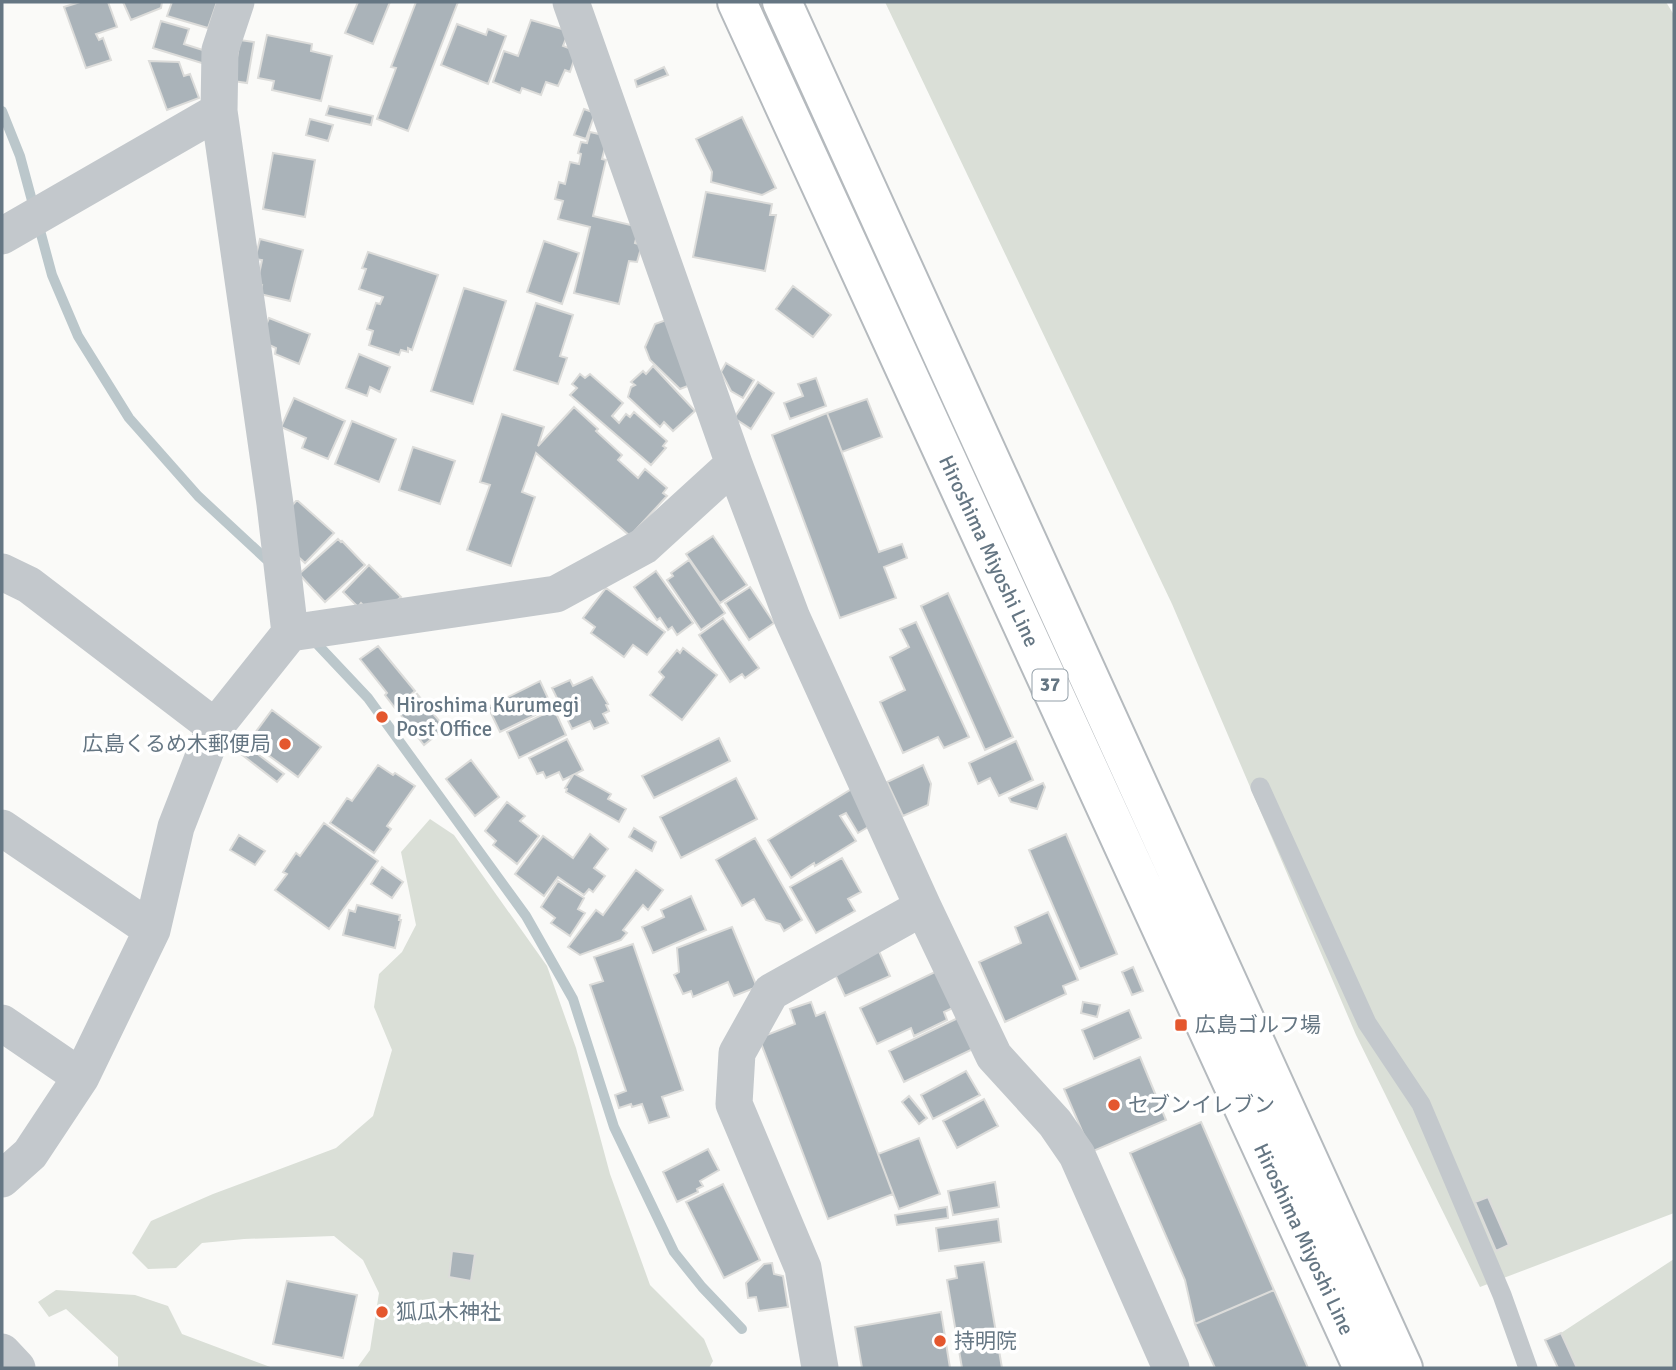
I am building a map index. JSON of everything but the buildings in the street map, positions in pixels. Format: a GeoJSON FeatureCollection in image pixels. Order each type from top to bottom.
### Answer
{"type":"FeatureCollection","features":[{"type":"Feature","properties":{"kind":"main road","name":"Hiroshima Miyoshi Line"},"geometry":{"type":"LineString","coordinates":[[737,2],[1363,1368]]}},
{"type":"Feature","properties":{"kind":"main road","name":"Hiroshima Miyoshi Line"},"geometry":{"type":"LineString","coordinates":[[782,2],[1403,1368]]}},
{"type":"Feature","properties":{"kind":"street"},"geometry":{"type":"LineString","coordinates":[[236,2],[220,50],[219,111],[275,504],[290,633]]}},
{"type":"Feature","properties":{"kind":"street"},"geometry":{"type":"LineString","coordinates":[[570,2],[734,464],[792,618],[923,907],[995,1056],[1055,1123],[1077,1155],[1171,1368]]}},
{"type":"Feature","properties":{"kind":"street"},"geometry":{"type":"LineString","coordinates":[[2,236],[219,111]]}},
{"type":"Feature","properties":{"kind":"street"},"geometry":{"type":"LineString","coordinates":[[2,1179],[30,1154],[81,1077],[152,930],[176,827],[215,727],[290,633],[556,594],[644,545],[734,464]]}},
{"type":"Feature","properties":{"kind":"street"},"geometry":{"type":"LineString","coordinates":[[2,572],[29,585],[215,727]]}},
{"type":"Feature","properties":{"kind":"street"},"geometry":{"type":"LineString","coordinates":[[2,828],[152,930]]}},
{"type":"Feature","properties":{"kind":"street"},"geometry":{"type":"LineString","coordinates":[[820,1368],[803,1268],[734,1104],[737,1053],[771,992],[923,907]]}},
{"type":"Feature","properties":{"kind":"street"},"geometry":{"type":"LineString","coordinates":[[2,1023],[81,1077]]}},
{"type":"Feature","properties":{"kind":"street"},"geometry":{"type":"LineString","coordinates":[[2,1352],[18,1368]]}},
{"type":"Feature","properties":{"kind":"lane"},"geometry":{"type":"LineString","coordinates":[[1261,787],[1367,1023],[1421,1104],[1502,1295],[1528,1368]]}},
{"type":"Feature","properties":{"kind":"shaded area"},"geometry":{"type":"Polygon","coordinates":[[[885,2],[1666,2],[1674,15],[1674,1213],[1480,1287],[1356,1035],[1172,604],[885,2]]]}},
{"type":"Feature","properties":{"kind":"shaded area"},"geometry":{"type":"Polygon","coordinates":[[[430,819],[454,835],[547,966],[576,1048],[610,1174],[650,1285],[704,1339],[713,1361],[709,1368],[357,1368],[370,1350],[379,1293],[363,1260],[334,1236],[202,1243],[176,1268],[148,1269],[132,1253],[151,1221],[213,1194],[336,1148],[373,1116],[392,1050],[374,1007],[379,974],[402,952],[416,925],[401,852],[430,819]]]}},
{"type":"Feature","properties":{"kind":"shaded area"},"geometry":{"type":"Polygon","coordinates":[[[1674,1259],[1674,1368],[1577,1368],[1561,1333],[1674,1259]]]}},
{"type":"Feature","properties":{"kind":"shaded area"},"geometry":{"type":"Polygon","coordinates":[[[56,1290],[135,1295],[168,1306],[182,1334],[273,1368],[118,1368],[118,1357],[66,1309],[49,1317],[38,1302],[56,1290]]]}},
{"type":"Feature","properties":{"kind":"waterway"},"geometry":{"type":"LineString","coordinates":[[2,111],[20,156],[52,275],[78,336],[129,418],[198,496],[266,559]]}},
{"type":"Feature","properties":{"kind":"waterway"},"geometry":{"type":"LineString","coordinates":[[318,645],[368,698],[526,916],[573,999],[614,1127],[674,1252],[702,1287],[742,1329]]}},
{"type":"Feature","properties":{"kind":"place","name":"Hiroshima Kurumegi Post Office"},"geometry":{"type":"Point","coordinates":[382,717]}},
{"type":"Feature","properties":{"kind":"place","name":"広島くるめ木郵便局"},"geometry":{"type":"Point","coordinates":[285,744]}},
{"type":"Feature","properties":{"kind":"place","name":"広島ゴルフ場"},"geometry":{"type":"Point","coordinates":[1181,1025]}},
{"type":"Feature","properties":{"kind":"place","name":"セブンイレブン"},"geometry":{"type":"Point","coordinates":[1114,1105]}},
{"type":"Feature","properties":{"kind":"place","name":"狐瓜木神社"},"geometry":{"type":"Point","coordinates":[382,1312]}},
{"type":"Feature","properties":{"kind":"place","name":"持明院"},"geometry":{"type":"Point","coordinates":[940,1341]}}]}
